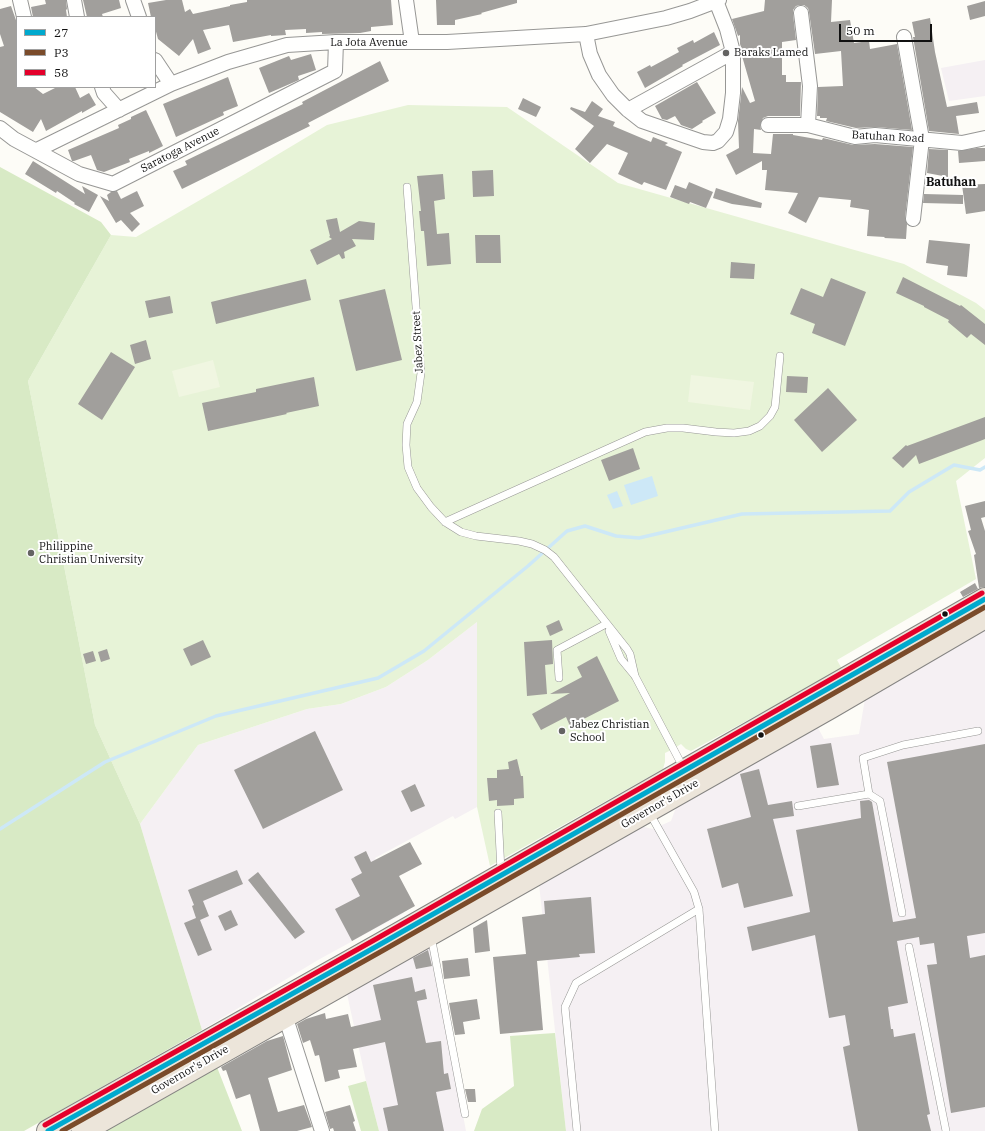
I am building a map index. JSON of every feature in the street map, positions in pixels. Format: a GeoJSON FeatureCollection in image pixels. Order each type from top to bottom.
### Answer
{"type":"FeatureCollection","features":[{"type":"Feature","properties":{"kind":"highway","name":"Governor's Drive"},"geometry":{"type":"LineString","coordinates":[[48,1131],[283,1008],[430,934],[644,803],[985,599]]}},
{"type":"Feature","properties":{"kind":"highway","name":"Governor's Drive"},"geometry":{"type":"LineString","coordinates":[[688,778],[824,711],[985,617]]}},
{"type":"Feature","properties":{"kind":"highway","name":"Governor's Drive"},"geometry":{"type":"LineString","coordinates":[[83,1131],[502,874],[644,803]]}},
{"type":"Feature","properties":{"kind":"street"},"geometry":{"type":"LineString","coordinates":[[20,0],[24,16]]}},
{"type":"Feature","properties":{"kind":"street"},"geometry":{"type":"LineString","coordinates":[[74,0],[77,16]]}},
{"type":"Feature","properties":{"kind":"street"},"geometry":{"type":"LineString","coordinates":[[133,0],[139,16]]}},
{"type":"Feature","properties":{"kind":"street"},"geometry":{"type":"LineString","coordinates":[[406,0],[412,42]]}},
{"type":"Feature","properties":{"kind":"street"},"geometry":{"type":"LineString","coordinates":[[586,34],[590,54],[599,75],[613,95],[628,110],[642,121],[703,142],[713,142],[718,140],[726,132],[730,119],[733,93],[733,52],[728,29],[718,1]]}},
{"type":"Feature","properties":{"kind":"street","name":"La Jota Avenue"},"geometry":{"type":"LineString","coordinates":[[37,150],[171,84],[228,62],[287,45],[336,42],[447,42],[586,34],[666,18],[718,1]]}},
{"type":"Feature","properties":{"kind":"street"},"geometry":{"type":"LineString","coordinates":[[801,13],[810,86],[808,124]]}},
{"type":"Feature","properties":{"kind":"street"},"geometry":{"type":"LineString","coordinates":[[904,37],[922,139],[913,219]]}},
{"type":"Feature","properties":{"kind":"street","name":"Saratoga Avenue"},"geometry":{"type":"LineString","coordinates":[[0,128],[14,139],[37,150],[79,174],[113,184],[335,71],[336,42]]}},
{"type":"Feature","properties":{"kind":"street"},"geometry":{"type":"LineString","coordinates":[[628,110],[733,52]]}},
{"type":"Feature","properties":{"kind":"street"},"geometry":{"type":"LineString","coordinates":[[156,62],[171,84]]}},
{"type":"Feature","properties":{"kind":"street"},"geometry":{"type":"LineString","coordinates":[[102,88],[104,93],[119,110]]}},
{"type":"Feature","properties":{"kind":"street","name":"Batuhan Road"},"geometry":{"type":"LineString","coordinates":[[768,125],[808,124],[855,137],[876,135],[962,143],[985,138]]}},
{"type":"Feature","properties":{"kind":"street"},"geometry":{"type":"LineString","coordinates":[[283,1008],[322,1131]]}},
{"type":"Feature","properties":{"kind":"lane","name":"Jabez Street"},"geometry":{"type":"LineString","coordinates":[[407,187],[421,373],[417,402],[407,424],[407,452],[408,467],[417,488],[431,507],[445,522],[461,532],[476,536],[532,544],[545,550],[554,557],[606,624],[621,659],[635,676],[688,778]]}},
{"type":"Feature","properties":{"kind":"lane"},"geometry":{"type":"LineString","coordinates":[[445,522],[645,432],[667,428],[683,428],[734,433],[749,431],[760,426],[770,416],[775,407],[780,356]]}},
{"type":"Feature","properties":{"kind":"lane"},"geometry":{"type":"LineString","coordinates":[[559,678],[557,650],[606,624]]}},
{"type":"Feature","properties":{"kind":"lane"},"geometry":{"type":"LineString","coordinates":[[869,794],[863,758],[903,745],[978,731]]}},
{"type":"Feature","properties":{"kind":"lane"},"geometry":{"type":"LineString","coordinates":[[798,806],[869,794],[880,801],[902,913]]}},
{"type":"Feature","properties":{"kind":"lane"},"geometry":{"type":"LineString","coordinates":[[644,803],[694,892],[699,909],[714,1131]]}},
{"type":"Feature","properties":{"kind":"lane"},"geometry":{"type":"LineString","coordinates":[[498,813],[502,874]]}},
{"type":"Feature","properties":{"kind":"lane"},"geometry":{"type":"LineString","coordinates":[[577,1131],[565,1007],[576,983],[699,909]]}},
{"type":"Feature","properties":{"kind":"lane"},"geometry":{"type":"LineString","coordinates":[[430,934],[465,1114]]}},
{"type":"Feature","properties":{"kind":"lane"},"geometry":{"type":"LineString","coordinates":[[909,947],[946,1131]]}},
{"type":"Feature","properties":{"kind":"shaded area"},"geometry":{"type":"Polygon","coordinates":[[[985,60],[985,96],[949,101],[941,68],[985,60]]]}},
{"type":"Feature","properties":{"kind":"shaded area"},"geometry":{"type":"Polygon","coordinates":[[[477,622],[477,807],[455,819],[453,816],[375,858],[404,913],[318,960],[202,1030],[140,824],[198,745],[307,709],[341,704],[386,687],[428,660],[477,622]]]}},
{"type":"Feature","properties":{"kind":"shaded area"},"geometry":{"type":"Polygon","coordinates":[[[985,629],[985,1131],[566,1131],[539,884],[640,826],[653,829],[671,821],[677,805],[817,726],[824,739],[859,734],[865,699],[985,629]]]}},
{"type":"Feature","properties":{"kind":"shaded area"},"geometry":{"type":"Polygon","coordinates":[[[431,946],[466,1131],[379,1131],[366,1081],[347,994],[431,946]]]}},
{"type":"Feature","properties":{"kind":"green space"},"geometry":{"type":"Polygon","coordinates":[[[408,105],[507,107],[618,183],[904,264],[976,303],[985,310],[985,458],[956,481],[976,579],[837,660],[842,669],[691,751],[686,749],[681,744],[665,753],[663,769],[490,866],[477,807],[477,622],[428,660],[386,687],[341,704],[307,709],[198,745],[140,824],[95,725],[28,381],[111,235],[136,237],[327,125],[408,105]]]}},
{"type":"Feature","properties":{"kind":"green space"},"geometry":{"type":"Polygon","coordinates":[[[0,167],[101,222],[111,235],[28,381],[95,725],[140,824],[202,1030],[24,1131],[0,1131],[0,167]]]}},
{"type":"Feature","properties":{"kind":"green space"},"geometry":{"type":"Polygon","coordinates":[[[213,360],[220,387],[179,397],[172,371],[213,360]]]}},
{"type":"Feature","properties":{"kind":"green space"},"geometry":{"type":"Polygon","coordinates":[[[691,375],[754,382],[750,410],[688,402],[691,375]]]}},
{"type":"Feature","properties":{"kind":"green space"},"geometry":{"type":"Polygon","coordinates":[[[555,1033],[566,1131],[474,1131],[482,1109],[514,1086],[510,1036],[555,1033]]]}},
{"type":"Feature","properties":{"kind":"green space"},"geometry":{"type":"Polygon","coordinates":[[[215,1062],[242,1131],[97,1131],[215,1062]]]}},
{"type":"Feature","properties":{"kind":"green space"},"geometry":{"type":"Polygon","coordinates":[[[366,1081],[379,1131],[361,1131],[348,1086],[366,1081]]]}},
{"type":"Feature","properties":{"kind":"water"},"geometry":{"type":"Polygon","coordinates":[[[652,476],[658,496],[631,505],[624,485],[652,476]]]}},
{"type":"Feature","properties":{"kind":"water"},"geometry":{"type":"Polygon","coordinates":[[[617,491],[623,506],[613,509],[607,495],[617,491]]]}},
{"type":"Feature","properties":{"kind":"building"},"geometry":{"type":"Polygon","coordinates":[[[45,0],[66,0],[67,16],[33,16],[31,7],[46,4],[45,0]]]}},
{"type":"Feature","properties":{"kind":"building"},"geometry":{"type":"Polygon","coordinates":[[[83,0],[119,0],[121,8],[102,14],[103,16],[87,16],[83,0]]]}},
{"type":"Feature","properties":{"kind":"building"},"geometry":{"type":"Polygon","coordinates":[[[166,0],[182,0],[185,12],[190,9],[193,14],[247,2],[247,0],[391,0],[393,25],[371,27],[371,31],[360,33],[322,34],[322,32],[306,33],[306,29],[285,30],[286,35],[271,35],[233,42],[229,25],[203,30],[211,49],[198,54],[193,39],[179,56],[158,39],[156,32],[156,16],[151,16],[148,3],[166,0]]]}},
{"type":"Feature","properties":{"kind":"building"},"geometry":{"type":"Polygon","coordinates":[[[436,0],[517,0],[517,3],[481,13],[482,14],[455,20],[455,25],[437,25],[436,0]]]}},
{"type":"Feature","properties":{"kind":"building"},"geometry":{"type":"Polygon","coordinates":[[[765,0],[832,0],[831,22],[850,20],[854,43],[869,41],[870,49],[897,44],[912,130],[876,127],[856,128],[826,121],[827,118],[820,118],[820,116],[817,116],[818,87],[843,86],[841,51],[815,54],[808,8],[804,5],[796,6],[793,10],[793,14],[796,40],[782,42],[782,75],[786,75],[786,82],[801,82],[800,116],[768,116],[763,118],[760,125],[761,130],[754,129],[753,153],[771,154],[773,134],[793,134],[822,140],[823,138],[853,145],[875,144],[913,147],[905,218],[907,224],[906,239],[867,236],[869,210],[850,207],[851,200],[819,197],[806,223],[788,213],[798,193],[765,190],[767,170],[762,170],[762,161],[736,175],[726,155],[739,148],[738,121],[742,87],[750,103],[755,101],[742,56],[740,35],[738,36],[732,19],[764,11],[765,0]]]}},
{"type":"Feature","properties":{"kind":"building"},"geometry":{"type":"Polygon","coordinates":[[[985,1],[985,16],[970,20],[967,6],[985,1]]]}},
{"type":"Feature","properties":{"kind":"building"},"geometry":{"type":"Polygon","coordinates":[[[11,6],[16,20],[16,88],[35,88],[43,94],[55,88],[75,88],[80,98],[89,93],[96,105],[46,131],[41,119],[33,132],[0,112],[0,47],[4,46],[0,34],[0,9],[11,6]]]}},
{"type":"Feature","properties":{"kind":"building"},"geometry":{"type":"Polygon","coordinates":[[[930,18],[935,52],[947,107],[977,102],[979,113],[956,116],[959,134],[929,131],[913,37],[915,37],[912,22],[930,18]]]}},
{"type":"Feature","properties":{"kind":"building"},"geometry":{"type":"Polygon","coordinates":[[[714,32],[720,45],[682,65],[683,66],[645,88],[637,72],[650,65],[651,67],[679,52],[677,48],[693,40],[694,43],[714,32]]]}},
{"type":"Feature","properties":{"kind":"building"},"geometry":{"type":"Polygon","coordinates":[[[311,54],[316,70],[298,76],[299,80],[269,93],[259,68],[289,56],[291,60],[311,54]]]}},
{"type":"Feature","properties":{"kind":"building"},"geometry":{"type":"Polygon","coordinates":[[[380,61],[389,81],[308,123],[310,126],[182,189],[173,171],[187,165],[185,161],[303,104],[302,102],[380,61]]]}},
{"type":"Feature","properties":{"kind":"building"},"geometry":{"type":"Polygon","coordinates":[[[228,77],[238,106],[223,112],[224,115],[176,137],[163,104],[228,77]]]}},
{"type":"Feature","properties":{"kind":"building"},"geometry":{"type":"Polygon","coordinates":[[[697,82],[716,113],[692,129],[681,125],[675,116],[667,120],[662,119],[655,106],[697,82]]]}},
{"type":"Feature","properties":{"kind":"building"},"geometry":{"type":"Polygon","coordinates":[[[523,98],[541,107],[536,117],[518,109],[523,98]]]}},
{"type":"Feature","properties":{"kind":"building"},"geometry":{"type":"Polygon","coordinates":[[[592,101],[603,109],[598,116],[615,122],[613,126],[651,142],[653,137],[668,143],[665,145],[682,152],[666,190],[644,182],[642,185],[618,174],[628,153],[607,144],[590,163],[575,149],[594,126],[570,109],[571,107],[585,112],[592,101]]]}},
{"type":"Feature","properties":{"kind":"building"},"geometry":{"type":"Polygon","coordinates":[[[146,110],[163,146],[149,153],[149,151],[129,159],[130,162],[104,172],[97,170],[91,155],[72,161],[68,150],[119,128],[118,125],[146,110]]]}},
{"type":"Feature","properties":{"kind":"building"},"geometry":{"type":"Polygon","coordinates":[[[985,148],[985,161],[959,163],[958,151],[985,148]]]}},
{"type":"Feature","properties":{"kind":"building"},"geometry":{"type":"Polygon","coordinates":[[[929,149],[948,150],[948,177],[927,173],[929,149]]]}},
{"type":"Feature","properties":{"kind":"building"},"geometry":{"type":"Polygon","coordinates":[[[33,161],[85,194],[82,186],[98,195],[89,212],[74,204],[75,203],[57,191],[56,193],[25,174],[33,161]]]}},
{"type":"Feature","properties":{"kind":"building"},"geometry":{"type":"Polygon","coordinates":[[[493,170],[494,196],[473,197],[472,171],[493,170]]]}},
{"type":"Feature","properties":{"kind":"building"},"geometry":{"type":"Polygon","coordinates":[[[443,174],[445,199],[434,201],[437,234],[449,233],[451,264],[427,266],[424,231],[421,231],[419,211],[421,211],[417,176],[443,174]]]}},
{"type":"Feature","properties":{"kind":"building"},"geometry":{"type":"Polygon","coordinates":[[[689,182],[713,192],[706,208],[670,197],[675,185],[686,189],[689,182]]]}},
{"type":"Feature","properties":{"kind":"building"},"geometry":{"type":"Polygon","coordinates":[[[985,184],[985,211],[966,214],[962,185],[985,184]]]}},
{"type":"Feature","properties":{"kind":"building"},"geometry":{"type":"Polygon","coordinates":[[[716,188],[762,203],[761,208],[732,204],[713,198],[716,188]]]}},
{"type":"Feature","properties":{"kind":"building"},"geometry":{"type":"Polygon","coordinates":[[[117,191],[121,199],[137,191],[144,206],[130,213],[140,224],[132,232],[121,220],[116,223],[100,196],[109,201],[107,195],[111,192],[117,191]]]}},
{"type":"Feature","properties":{"kind":"building"},"geometry":{"type":"Polygon","coordinates":[[[924,194],[963,195],[963,204],[923,203],[924,194]]]}},
{"type":"Feature","properties":{"kind":"building"},"geometry":{"type":"Polygon","coordinates":[[[337,218],[340,232],[359,221],[375,223],[374,240],[352,239],[356,246],[344,252],[345,258],[342,259],[339,254],[317,265],[310,250],[332,239],[329,237],[326,220],[337,218]]]}},
{"type":"Feature","properties":{"kind":"building"},"geometry":{"type":"Polygon","coordinates":[[[475,235],[500,235],[501,263],[476,263],[475,235]]]}},
{"type":"Feature","properties":{"kind":"building"},"geometry":{"type":"Polygon","coordinates":[[[929,240],[970,244],[967,277],[947,275],[948,266],[926,263],[929,240]]]}},
{"type":"Feature","properties":{"kind":"building"},"geometry":{"type":"Polygon","coordinates":[[[731,262],[755,264],[754,279],[730,278],[731,262]]]}},
{"type":"Feature","properties":{"kind":"building"},"geometry":{"type":"Polygon","coordinates":[[[903,277],[960,306],[961,305],[985,324],[985,345],[971,334],[967,338],[948,322],[949,320],[896,293],[903,277]]]}},
{"type":"Feature","properties":{"kind":"building"},"geometry":{"type":"Polygon","coordinates":[[[831,278],[866,292],[845,346],[812,333],[815,324],[790,314],[801,288],[823,297],[831,278]]]}},
{"type":"Feature","properties":{"kind":"building"},"geometry":{"type":"Polygon","coordinates":[[[306,279],[311,300],[216,324],[211,302],[306,279]]]}},
{"type":"Feature","properties":{"kind":"building"},"geometry":{"type":"Polygon","coordinates":[[[385,289],[402,360],[356,371],[339,300],[385,289]]]}},
{"type":"Feature","properties":{"kind":"building"},"geometry":{"type":"Polygon","coordinates":[[[170,296],[173,313],[149,318],[145,301],[170,296]]]}},
{"type":"Feature","properties":{"kind":"building"},"geometry":{"type":"Polygon","coordinates":[[[146,340],[151,359],[135,364],[130,345],[146,340]]]}},
{"type":"Feature","properties":{"kind":"building"},"geometry":{"type":"Polygon","coordinates":[[[111,352],[135,367],[102,420],[78,404],[111,352]]]}},
{"type":"Feature","properties":{"kind":"building"},"geometry":{"type":"Polygon","coordinates":[[[787,376],[808,377],[807,393],[786,392],[787,376]]]}},
{"type":"Feature","properties":{"kind":"building"},"geometry":{"type":"Polygon","coordinates":[[[314,377],[319,406],[208,431],[202,403],[256,392],[256,389],[314,377]]]}},
{"type":"Feature","properties":{"kind":"building"},"geometry":{"type":"Polygon","coordinates":[[[828,388],[857,420],[822,452],[794,420],[828,388]]]}},
{"type":"Feature","properties":{"kind":"building"},"geometry":{"type":"Polygon","coordinates":[[[985,417],[985,439],[919,464],[916,455],[903,468],[892,458],[906,445],[907,446],[985,417]]]}},
{"type":"Feature","properties":{"kind":"building"},"geometry":{"type":"Polygon","coordinates":[[[633,448],[640,469],[609,481],[601,460],[633,448]]]}},
{"type":"Feature","properties":{"kind":"building"},"geometry":{"type":"Polygon","coordinates":[[[985,501],[985,517],[981,518],[985,531],[985,587],[979,588],[974,555],[976,554],[968,531],[971,530],[965,506],[985,501]]]}},
{"type":"Feature","properties":{"kind":"building"},"geometry":{"type":"Polygon","coordinates":[[[975,583],[978,589],[963,597],[960,592],[975,583]]]}},
{"type":"Feature","properties":{"kind":"building"},"geometry":{"type":"Polygon","coordinates":[[[559,620],[563,630],[550,636],[546,626],[559,620]]]}},
{"type":"Feature","properties":{"kind":"building"},"geometry":{"type":"Polygon","coordinates":[[[203,640],[211,657],[191,666],[183,649],[203,640]]]}},
{"type":"Feature","properties":{"kind":"building"},"geometry":{"type":"Polygon","coordinates":[[[552,640],[553,664],[545,665],[547,694],[527,696],[524,642],[552,640]]]}},
{"type":"Feature","properties":{"kind":"building"},"geometry":{"type":"Polygon","coordinates":[[[107,649],[110,659],[101,662],[98,652],[107,649]]]}},
{"type":"Feature","properties":{"kind":"building"},"geometry":{"type":"Polygon","coordinates":[[[93,651],[96,661],[86,664],[83,654],[93,651]]]}},
{"type":"Feature","properties":{"kind":"building"},"geometry":{"type":"Polygon","coordinates":[[[597,656],[619,701],[570,726],[566,717],[541,730],[532,714],[570,693],[550,694],[582,677],[577,667],[597,656]]]}},
{"type":"Feature","properties":{"kind":"building"},"geometry":{"type":"Polygon","coordinates":[[[315,731],[343,790],[263,829],[234,770],[315,731]]]}},
{"type":"Feature","properties":{"kind":"building"},"geometry":{"type":"Polygon","coordinates":[[[831,743],[839,785],[817,788],[810,746],[831,743]]]}},
{"type":"Feature","properties":{"kind":"building"},"geometry":{"type":"Polygon","coordinates":[[[985,744],[985,933],[967,936],[970,958],[985,955],[985,1107],[951,1113],[927,965],[937,964],[934,943],[920,945],[919,937],[897,941],[908,1003],[888,1007],[891,1029],[893,1029],[894,1037],[915,1033],[930,1114],[927,1115],[931,1131],[858,1131],[843,1047],[850,1045],[845,1015],[829,1018],[815,935],[752,951],[747,927],[810,912],[796,830],[861,818],[860,801],[869,800],[872,802],[893,922],[916,918],[887,762],[985,744]]]}},
{"type":"Feature","properties":{"kind":"building"},"geometry":{"type":"Polygon","coordinates":[[[517,759],[521,776],[523,776],[524,798],[514,799],[514,805],[497,806],[497,800],[489,801],[487,778],[497,778],[497,770],[509,769],[508,762],[517,759]]]}},
{"type":"Feature","properties":{"kind":"building"},"geometry":{"type":"Polygon","coordinates":[[[759,769],[768,805],[792,801],[794,816],[773,819],[793,896],[744,908],[738,883],[722,888],[707,829],[751,817],[740,774],[759,769]]]}},
{"type":"Feature","properties":{"kind":"building"},"geometry":{"type":"Polygon","coordinates":[[[415,784],[425,806],[411,812],[401,791],[415,784]]]}},
{"type":"Feature","properties":{"kind":"building"},"geometry":{"type":"Polygon","coordinates":[[[410,842],[422,864],[399,876],[415,906],[352,941],[335,909],[360,896],[351,879],[362,873],[354,857],[366,851],[371,862],[410,842]]]}},
{"type":"Feature","properties":{"kind":"building"},"geometry":{"type":"Polygon","coordinates":[[[237,870],[243,884],[203,901],[209,916],[200,920],[212,950],[198,956],[184,923],[196,918],[192,906],[194,905],[188,890],[237,870]]]}},
{"type":"Feature","properties":{"kind":"building"},"geometry":{"type":"Polygon","coordinates":[[[258,872],[305,932],[295,939],[248,880],[258,872]]]}},
{"type":"Feature","properties":{"kind":"building"},"geometry":{"type":"Polygon","coordinates":[[[591,897],[595,953],[579,954],[580,957],[537,961],[543,1030],[500,1034],[493,957],[526,954],[522,917],[545,914],[544,901],[591,897]]]}},
{"type":"Feature","properties":{"kind":"building"},"geometry":{"type":"Polygon","coordinates":[[[231,910],[238,925],[225,931],[218,916],[231,910]]]}},
{"type":"Feature","properties":{"kind":"building"},"geometry":{"type":"Polygon","coordinates":[[[487,920],[490,951],[475,953],[473,928],[487,920]]]}},
{"type":"Feature","properties":{"kind":"building"},"geometry":{"type":"Polygon","coordinates":[[[428,950],[432,966],[416,969],[413,958],[428,950]]]}},
{"type":"Feature","properties":{"kind":"building"},"geometry":{"type":"Polygon","coordinates":[[[468,958],[470,976],[444,979],[442,961],[468,958]]]}},
{"type":"Feature","properties":{"kind":"building"},"geometry":{"type":"Polygon","coordinates":[[[412,977],[415,992],[425,989],[427,999],[417,1001],[426,1043],[441,1041],[444,1074],[448,1073],[451,1089],[436,1092],[444,1131],[388,1131],[383,1108],[398,1105],[385,1042],[353,1049],[357,1067],[338,1070],[340,1078],[325,1082],[319,1055],[315,1056],[310,1040],[303,1043],[297,1024],[306,1019],[325,1013],[326,1019],[348,1014],[351,1027],[381,1020],[373,985],[412,977]]]}},
{"type":"Feature","properties":{"kind":"building"},"geometry":{"type":"Polygon","coordinates":[[[477,999],[480,1019],[463,1022],[465,1034],[455,1035],[449,1003],[477,999]]]}},
{"type":"Feature","properties":{"kind":"building"},"geometry":{"type":"Polygon","coordinates":[[[283,1036],[292,1070],[268,1078],[278,1112],[304,1105],[312,1127],[297,1131],[260,1131],[250,1094],[236,1099],[226,1070],[223,1071],[221,1067],[267,1041],[283,1036]]]}},
{"type":"Feature","properties":{"kind":"building"},"geometry":{"type":"Polygon","coordinates":[[[465,1089],[475,1089],[476,1102],[468,1102],[465,1089]]]}},
{"type":"Feature","properties":{"kind":"building"},"geometry":{"type":"Polygon","coordinates":[[[350,1105],[355,1121],[353,1122],[356,1131],[334,1131],[333,1128],[330,1129],[325,1112],[350,1105]]]}},
{"type":"Feature","properties":{"kind":"waterway"},"geometry":{"type":"LineString","coordinates":[[0,829],[105,762],[216,716],[378,678],[424,651],[528,566],[567,531],[585,526],[616,536],[639,538],[742,514],[890,511],[909,492],[954,465],[980,470],[985,467]]}},
{"type":"Feature","properties":{"kind":"transit line","name":"58"},"geometry":{"type":"LineString","coordinates":[[45,1125],[376,939],[982,593]]}},
{"type":"Feature","properties":{"kind":"transit line","name":"27"},"geometry":{"type":"LineString","coordinates":[[48,1131],[379,945],[985,599]]}},
{"type":"Feature","properties":{"kind":"transit line","name":"P3"},"geometry":{"type":"LineString","coordinates":[[62,1131],[382,951],[985,607]]}},
{"type":"Feature","properties":{"kind":"place","name":"Baraks Lamed"},"geometry":{"type":"Point","coordinates":[726,53]}},
{"type":"Feature","properties":{"kind":"place","name":"Philippine Christian University"},"geometry":{"type":"Point","coordinates":[31,553]}},
{"type":"Feature","properties":{"kind":"place","name":"Jabez Christian School"},"geometry":{"type":"Point","coordinates":[562,731]}},
{"type":"Feature","properties":{"kind":"district","name":"Batuhan"},"geometry":{"type":"Point","coordinates":[951,183]}}]}
